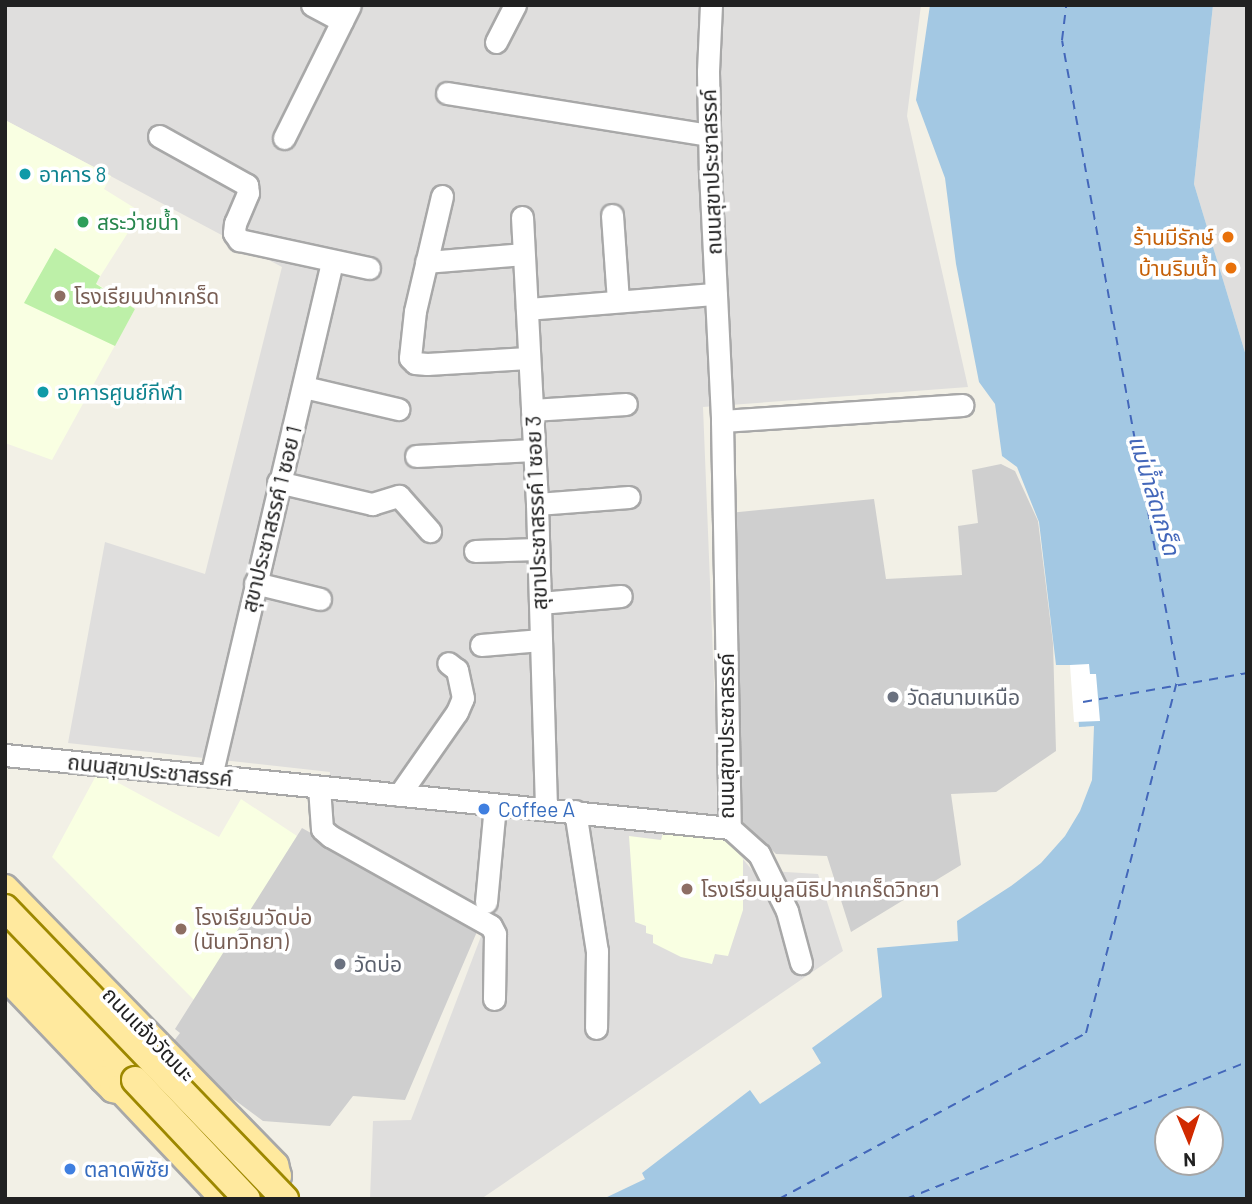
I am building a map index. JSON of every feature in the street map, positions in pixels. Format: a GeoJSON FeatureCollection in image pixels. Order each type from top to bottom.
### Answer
{"type":"FeatureCollection","features":[{"type":"Feature","properties":{"kind":"main road","name":"ถนนแจ้งวัฒนะ"},"geometry":{"type":"LineString","coordinates":[[5,888],[97,979],[163,1052],[275,1165],[278,1177],[266,1199]]}},
{"type":"Feature","properties":{"kind":"main road","name":"ถนนแจ้งวัฒนะ"},"geometry":{"type":"LineString","coordinates":[[5,908],[285,1199]]}},
{"type":"Feature","properties":{"kind":"main road","name":"ถนนแจ้งวัฒนะ"},"geometry":{"type":"LineString","coordinates":[[7,962],[103,1080],[113,1089],[122,1091],[224,1199]]}},
{"type":"Feature","properties":{"kind":"main road","name":"ถนนแจ้งวัฒนะ"},"geometry":{"type":"LineString","coordinates":[[7,962],[247,1199]]}},
{"type":"Feature","properties":{"kind":"main road"},"geometry":{"type":"LineString","coordinates":[[122,1091],[132,1087],[152,1069],[163,1052]]}},
{"type":"Feature","properties":{"kind":"street"},"geometry":{"type":"LineString","coordinates":[[284,138],[346,13],[312,5]]}},
{"type":"Feature","properties":{"kind":"street"},"geometry":{"type":"LineString","coordinates":[[496,42],[514,5]]}},
{"type":"Feature","properties":{"kind":"street","name":"ถนนสุขาประชาสรรค์"},"geometry":{"type":"LineString","coordinates":[[5,755],[730,828],[722,421],[709,135],[711,5]]}},
{"type":"Feature","properties":{"kind":"street"},"geometry":{"type":"LineString","coordinates":[[447,93],[709,135]]}},
{"type":"Feature","properties":{"kind":"street"},"geometry":{"type":"LineString","coordinates":[[159,136],[247,185],[248,193],[235,223],[234,233],[239,240],[369,268]]}},
{"type":"Feature","properties":{"kind":"street"},"geometry":{"type":"LineString","coordinates":[[442,196],[415,311],[410,353],[415,363],[528,358]]}},
{"type":"Feature","properties":{"kind":"street"},"geometry":{"type":"LineString","coordinates":[[612,215],[618,301]]}},
{"type":"Feature","properties":{"kind":"street","name":"สุขาประชาสรรค์ 1 ซอย 3"},"geometry":{"type":"LineString","coordinates":[[522,217],[537,504],[546,809]]}},
{"type":"Feature","properties":{"kind":"street"},"geometry":{"type":"LineString","coordinates":[[426,262],[523,254]]}},
{"type":"Feature","properties":{"kind":"street","name":"สุขาประชาสรรค์ 1 ซอย 1"},"geometry":{"type":"LineString","coordinates":[[211,776],[278,482],[304,387],[332,262]]}},
{"type":"Feature","properties":{"kind":"street"},"geometry":{"type":"LineString","coordinates":[[527,309],[715,295]]}},
{"type":"Feature","properties":{"kind":"street"},"geometry":{"type":"LineString","coordinates":[[304,387],[398,409]]}},
{"type":"Feature","properties":{"kind":"street"},"geometry":{"type":"LineString","coordinates":[[532,410],[626,404]]}},
{"type":"Feature","properties":{"kind":"street"},"geometry":{"type":"LineString","coordinates":[[722,421],[962,405]]}},
{"type":"Feature","properties":{"kind":"street"},"geometry":{"type":"LineString","coordinates":[[416,456],[533,450]]}},
{"type":"Feature","properties":{"kind":"street"},"geometry":{"type":"LineString","coordinates":[[278,482],[372,504],[399,496],[430,531]]}},
{"type":"Feature","properties":{"kind":"street"},"geometry":{"type":"LineString","coordinates":[[537,504],[629,497]]}},
{"type":"Feature","properties":{"kind":"street"},"geometry":{"type":"LineString","coordinates":[[475,551],[537,550]]}},
{"type":"Feature","properties":{"kind":"street"},"geometry":{"type":"LineString","coordinates":[[255,583],[320,600]]}},
{"type":"Feature","properties":{"kind":"street"},"geometry":{"type":"LineString","coordinates":[[540,603],[621,596]]}},
{"type":"Feature","properties":{"kind":"street"},"geometry":{"type":"LineString","coordinates":[[481,645],[541,640]]}},
{"type":"Feature","properties":{"kind":"street"},"geometry":{"type":"LineString","coordinates":[[399,795],[457,712],[463,698],[457,670],[448,663]]}},
{"type":"Feature","properties":{"kind":"street"},"geometry":{"type":"LineString","coordinates":[[319,787],[322,829],[330,836],[491,926],[495,934],[494,999]]}},
{"type":"Feature","properties":{"kind":"street"},"geometry":{"type":"LineString","coordinates":[[486,902],[495,805]]}},
{"type":"Feature","properties":{"kind":"street"},"geometry":{"type":"LineString","coordinates":[[575,811],[597,951],[596,1027]]}},
{"type":"Feature","properties":{"kind":"street"},"geometry":{"type":"LineString","coordinates":[[730,828],[759,854],[787,911],[801,963]]}},
{"type":"Feature","properties":{"kind":"shaded area"},"geometry":{"type":"Polygon","coordinates":[[[5,5],[921,5],[907,116],[968,387],[703,407],[720,832],[752,870],[818,874],[843,951],[481,1199],[370,1199],[373,1121],[411,1120],[488,918],[326,824],[330,772],[68,743],[105,542],[205,574],[282,267],[5,120],[5,5]]]}},
{"type":"Feature","properties":{"kind":"shaded area"},"geometry":{"type":"Polygon","coordinates":[[[1213,5],[1247,5],[1247,359],[1194,184],[1213,5]]]}},
{"type":"Feature","properties":{"kind":"shaded area","name":"โรงเรียนปากเกร็ด"},"geometry":{"type":"Polygon","coordinates":[[[5,120],[111,176],[104,189],[141,212],[96,283],[135,309],[52,460],[5,443],[5,120]]]}},
{"type":"Feature","properties":{"kind":"shaded area","name":"วัดสนามเหนือ"},"geometry":{"type":"Polygon","coordinates":[[[1001,464],[1015,471],[1038,521],[1053,643],[1056,751],[996,792],[951,794],[961,865],[851,932],[827,856],[776,854],[733,812],[729,513],[874,499],[886,579],[962,575],[958,526],[978,523],[972,470],[1001,464]]]}},
{"type":"Feature","properties":{"kind":"shaded area","name":"โรงเรียนวัดบ่อ (นันทวิทยา)"},"geometry":{"type":"Polygon","coordinates":[[[98,772],[219,837],[241,799],[297,836],[195,1001],[52,857],[98,772]]]}},
{"type":"Feature","properties":{"kind":"shaded area","name":"โรงเรียนมูลนิธิปากเกร็ดวิทยา"},"geometry":{"type":"Polygon","coordinates":[[[665,826],[725,838],[743,859],[743,910],[728,956],[715,954],[712,964],[681,957],[653,943],[653,935],[646,933],[646,926],[635,922],[629,836],[661,840],[665,826]]]}},
{"type":"Feature","properties":{"kind":"shaded area","name":"วัดบ่อ"},"geometry":{"type":"Polygon","coordinates":[[[302,828],[479,927],[405,1100],[353,1096],[330,1126],[263,1121],[167,1050],[180,1033],[175,1029],[302,828]]]}},
{"type":"Feature","properties":{"kind":"green space"},"geometry":{"type":"Polygon","coordinates":[[[55,248],[100,276],[96,284],[135,309],[115,346],[24,303],[55,248]]]}},
{"type":"Feature","properties":{"kind":"water","name":"แม่น้ำลัดเกร็ด"},"geometry":{"type":"Polygon","coordinates":[[[930,5],[1213,5],[1194,184],[1247,359],[1247,1199],[603,1199],[645,1179],[642,1173],[750,1090],[760,1104],[821,1063],[812,1048],[882,997],[877,948],[958,941],[957,921],[1041,863],[1065,836],[1080,811],[1092,780],[1094,726],[1079,727],[1075,665],[1056,665],[1039,522],[1017,467],[1002,456],[995,404],[979,382],[956,264],[945,178],[916,100],[930,5]]]}},
{"type":"Feature","properties":{"kind":"pier"},"geometry":{"type":"Polygon","coordinates":[[[1089,664],[1090,674],[1096,674],[1100,721],[1074,722],[1070,665],[1089,664]]]}},
{"type":"Feature","properties":{"kind":"ferry route"},"geometry":{"type":"LineString","coordinates":[[779,1199],[1086,1033],[1178,676],[1062,40],[1066,5]]}},
{"type":"Feature","properties":{"kind":"ferry route"},"geometry":{"type":"LineString","coordinates":[[1083,702],[1247,673]]}},
{"type":"Feature","properties":{"kind":"ferry route"},"geometry":{"type":"LineString","coordinates":[[906,1199],[1247,1062]]}},
{"type":"Feature","properties":{"kind":"place","name":"อาคาร 8"},"geometry":{"type":"Point","coordinates":[25,174]}},
{"type":"Feature","properties":{"kind":"place","name":"สระว่ายน้ำ"},"geometry":{"type":"Point","coordinates":[83,222]}},
{"type":"Feature","properties":{"kind":"place","name":"ร้านมีรักษ์"},"geometry":{"type":"Point","coordinates":[1228,237]}},
{"type":"Feature","properties":{"kind":"place","name":"บ้านริมน้ำ"},"geometry":{"type":"Point","coordinates":[1231,268]}},
{"type":"Feature","properties":{"kind":"place","name":"โรงเรียนปากเกร็ด"},"geometry":{"type":"Point","coordinates":[60,296]}},
{"type":"Feature","properties":{"kind":"place","name":"อาคารศูนย์กีฬา"},"geometry":{"type":"Point","coordinates":[43,392]}},
{"type":"Feature","properties":{"kind":"place","name":"วัดสนามเหนือ"},"geometry":{"type":"Point","coordinates":[893,697]}},
{"type":"Feature","properties":{"kind":"place","name":"Coffee A"},"geometry":{"type":"Point","coordinates":[484,809]}},
{"type":"Feature","properties":{"kind":"place","name":"โรงเรียนมูลนิธิปากเกร็ดวิทยา"},"geometry":{"type":"Point","coordinates":[687,889]}},
{"type":"Feature","properties":{"kind":"place","name":"โรงเรียนวัดบ่อ (นันทวิทยา)"},"geometry":{"type":"Point","coordinates":[181,929]}},
{"type":"Feature","properties":{"kind":"place","name":"วัดบ่อ"},"geometry":{"type":"Point","coordinates":[340,964]}},
{"type":"Feature","properties":{"kind":"place","name":"ตลาดพิชัย"},"geometry":{"type":"Point","coordinates":[70,1169]}}]}
